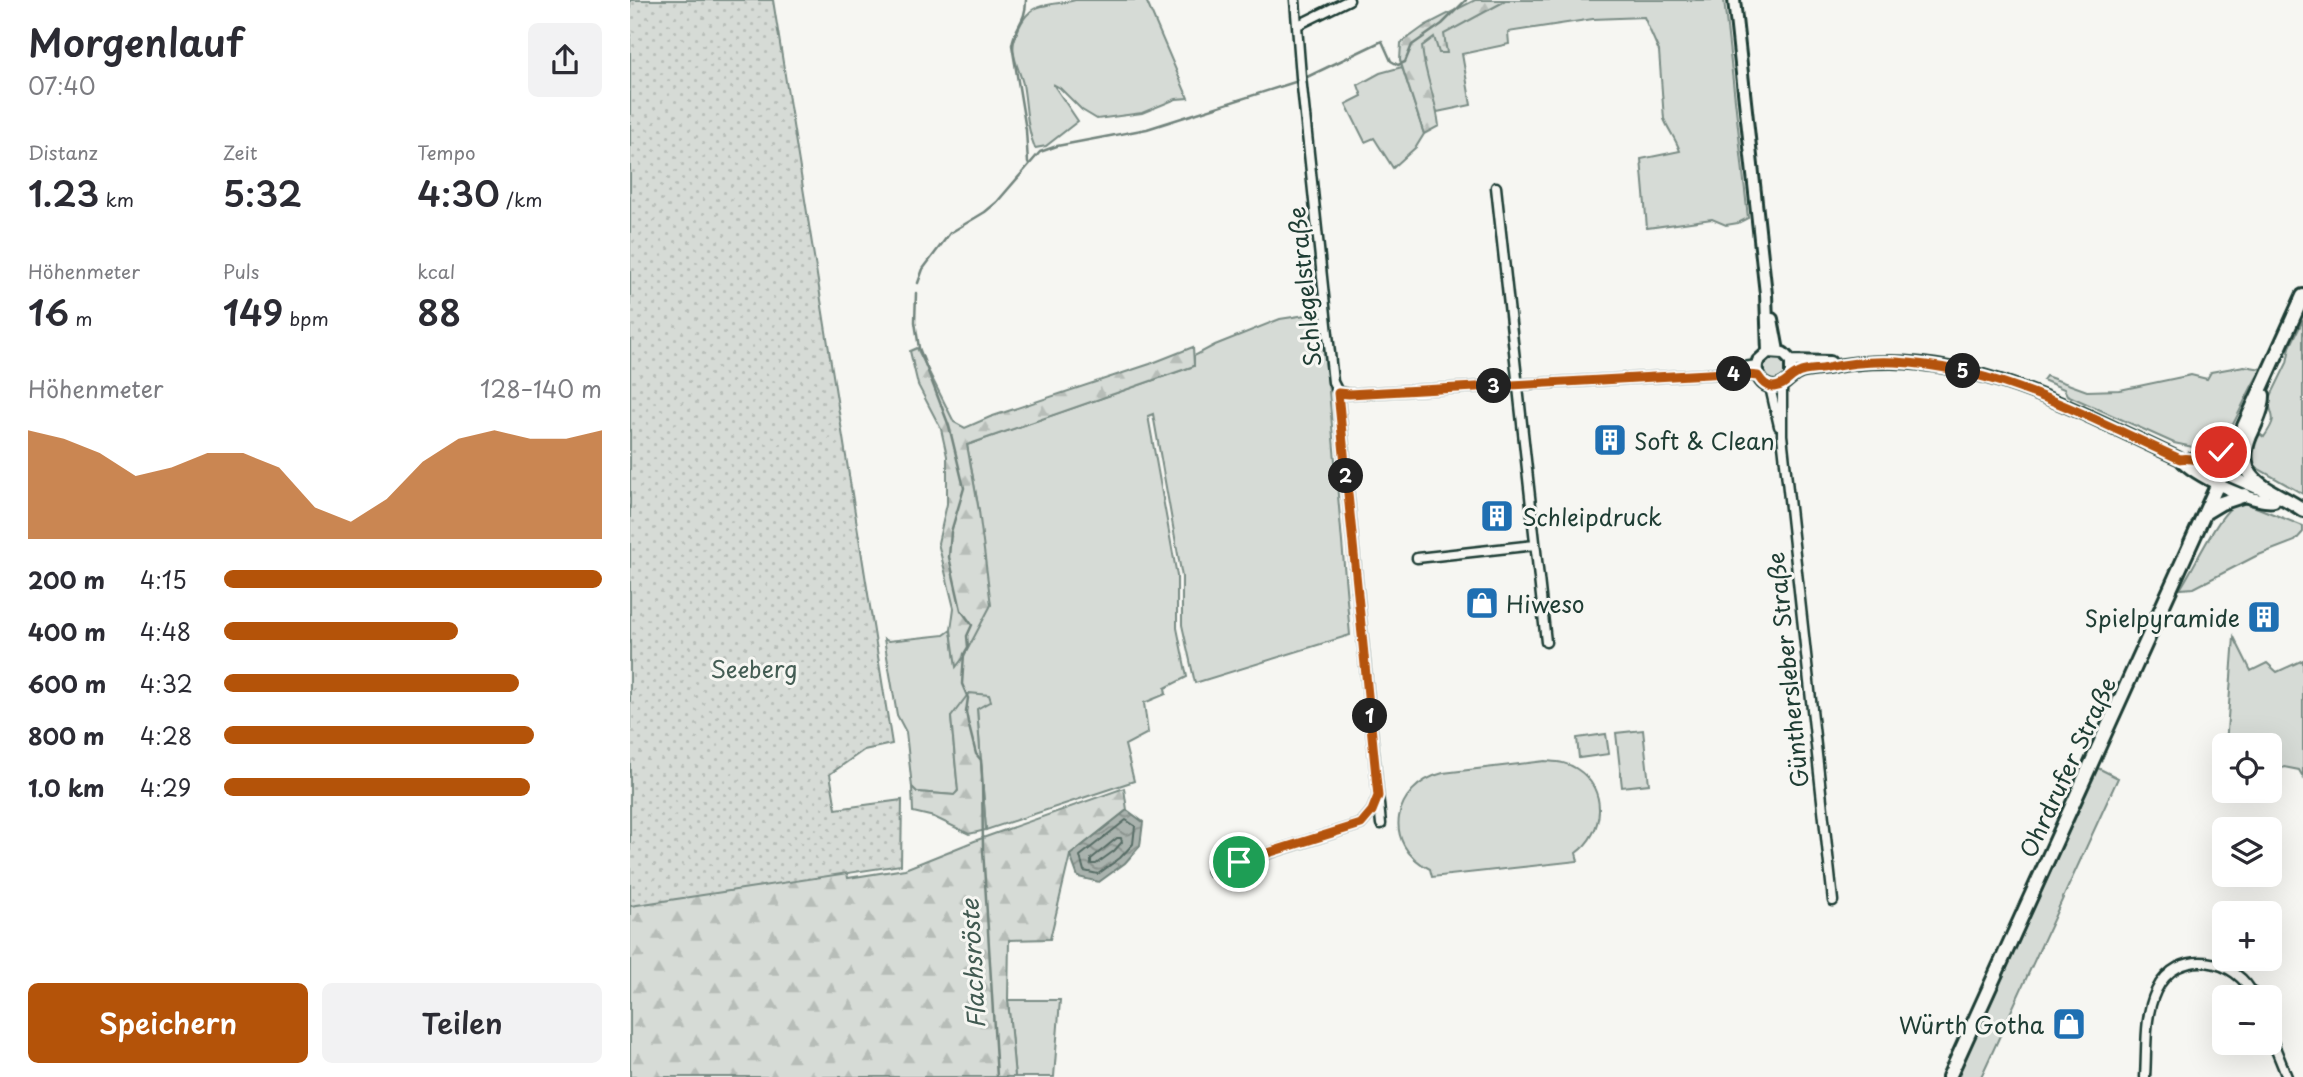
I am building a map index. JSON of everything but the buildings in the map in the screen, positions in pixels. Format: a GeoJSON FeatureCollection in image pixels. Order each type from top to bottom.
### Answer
{"type":"FeatureCollection","features":[{"type":"Feature","properties":{"kind":"main road"},"geometry":{"type":"LineString","coordinates":[[1734,0],[1773,351]]}},
{"type":"Feature","properties":{"kind":"main road"},"geometry":{"type":"LineString","coordinates":[[2303,296],[2262,387],[2262,407],[2245,453],[2248,472],[2259,484],[2303,510]]}},
{"type":"Feature","properties":{"kind":"main road"},"geometry":{"type":"LineString","coordinates":[[1839,365],[1801,372],[1776,386],[1765,384],[1757,370],[1761,357],[1773,351],[1783,353],[1791,361],[1839,365],[1905,363],[1938,366],[1987,377],[2034,392],[2180,459],[2186,467],[2269,494],[2274,500],[2303,516]]}},
{"type":"Feature","properties":{"kind":"main road"},"geometry":{"type":"LineString","coordinates":[[1791,361],[1791,376]]}},
{"type":"Feature","properties":{"kind":"main road","name":"Ohrdrufer Straße"},"geometry":{"type":"LineString","coordinates":[[1949,1077],[2262,387]]}},
{"type":"Feature","properties":{"kind":"main road"},"geometry":{"type":"LineString","coordinates":[[2195,461],[2217,455],[2236,442]]}},
{"type":"Feature","properties":{"kind":"main road"},"geometry":{"type":"LineString","coordinates":[[2180,459],[2195,461],[2245,495],[2266,503],[2274,500]]}},
{"type":"Feature","properties":{"kind":"main road"},"geometry":{"type":"LineString","coordinates":[[2206,512],[2221,503],[2245,495]]}},
{"type":"Feature","properties":{"kind":"street","name":"Schlegelstraße"},"geometry":{"type":"LineString","coordinates":[[1295,0],[1381,824]]}},
{"type":"Feature","properties":{"kind":"street"},"geometry":{"type":"LineString","coordinates":[[1298,25],[1349,0]]}},
{"type":"Feature","properties":{"kind":"street"},"geometry":{"type":"LineString","coordinates":[[1496,187],[1546,642]]}},
{"type":"Feature","properties":{"kind":"street"},"geometry":{"type":"LineString","coordinates":[[1338,393],[1728,373],[1738,368],[1757,370]]}},
{"type":"Feature","properties":{"kind":"street","name":"Günthersleber Straße"},"geometry":{"type":"LineString","coordinates":[[1776,386],[1833,901]]}},
{"type":"Feature","properties":{"kind":"street"},"geometry":{"type":"LineString","coordinates":[[1417,558],[1535,545]]}},
{"type":"Feature","properties":{"kind":"street"},"geometry":{"type":"LineString","coordinates":[[1212,871],[1361,824],[1372,811],[1378,796]]}},
{"type":"Feature","properties":{"kind":"street"},"geometry":{"type":"LineString","coordinates":[[2145,1077],[2150,1011],[2157,989],[2169,974],[2185,964],[2206,961],[2224,966],[2243,978],[2247,985]]}},
{"type":"Feature","properties":{"kind":"street"},"geometry":{"type":"LineString","coordinates":[[2278,1055],[2287,1077]]}},
{"type":"Feature","properties":{"kind":"green space","name":"Seeberg"},"geometry":{"type":"Polygon","coordinates":[[[630,0],[773,0],[892,744],[864,750],[830,774],[836,809],[902,800],[901,865],[630,906],[630,0]]]}},
{"type":"Feature","properties":{"kind":"green space"},"geometry":{"type":"Polygon","coordinates":[[[1075,0],[1146,0],[1188,98],[1176,99],[1142,113],[1097,119],[1082,110],[1053,84],[1078,121],[1046,146],[1035,148],[1014,53],[1015,38],[1024,19],[1033,10],[1075,0]]]}},
{"type":"Feature","properties":{"kind":"green space"},"geometry":{"type":"Polygon","coordinates":[[[1475,0],[1507,0],[1444,34],[1447,53],[1439,53],[1434,37],[1422,46],[1439,126],[1424,134],[1400,60],[1401,43],[1426,25],[1475,0]]]}},
{"type":"Feature","properties":{"kind":"green space"},"geometry":{"type":"Polygon","coordinates":[[[1507,0],[1724,0],[1748,218],[1726,225],[1712,219],[1647,228],[1641,159],[1680,151],[1664,119],[1659,51],[1644,17],[1593,19],[1508,32],[1509,44],[1462,54],[1471,105],[1437,112],[1423,67],[1422,46],[1434,37],[1507,0]]]}},
{"type":"Feature","properties":{"kind":"green space"},"geometry":{"type":"Polygon","coordinates":[[[1402,67],[1424,134],[1416,147],[1393,168],[1374,138],[1365,142],[1346,104],[1362,96],[1358,85],[1380,73],[1402,67]]]}},
{"type":"Feature","properties":{"kind":"green space"},"geometry":{"type":"Polygon","coordinates":[[[1319,313],[1329,391],[1350,635],[1195,683],[1182,625],[1182,577],[1153,414],[1148,416],[1177,576],[1177,628],[1187,677],[1165,688],[1166,694],[1144,703],[1148,733],[1125,745],[1134,781],[986,830],[977,708],[951,717],[958,790],[955,795],[917,792],[912,787],[906,732],[897,715],[884,639],[888,641],[944,635],[951,630],[956,666],[979,511],[967,445],[1194,366],[1194,356],[1280,319],[1319,313]]]}},
{"type":"Feature","properties":{"kind":"green space"},"geometry":{"type":"Polygon","coordinates":[[[2303,320],[2303,494],[2252,465],[2249,448],[2258,433],[2264,437],[2272,424],[2273,417],[2268,402],[2287,363],[2290,347],[2303,320]]]}},
{"type":"Feature","properties":{"kind":"green space"},"geometry":{"type":"Polygon","coordinates":[[[1193,347],[1194,366],[967,445],[991,605],[956,667],[951,630],[954,608],[938,543],[947,504],[947,456],[941,429],[918,385],[910,351],[917,348],[954,422],[965,428],[1193,347]]]}},
{"type":"Feature","properties":{"kind":"green space"},"geometry":{"type":"Polygon","coordinates":[[[1774,356],[1783,360],[1787,369],[1783,378],[1774,382],[1765,378],[1761,369],[1765,360],[1774,356]]]}},
{"type":"Feature","properties":{"kind":"green space"},"geometry":{"type":"Polygon","coordinates":[[[2244,366],[2262,369],[2218,448],[2207,441],[2201,444],[2202,449],[2174,443],[2067,395],[2064,389],[2043,380],[2046,376],[2087,391],[2120,390],[2191,375],[2207,379],[2211,372],[2244,366]]]}},
{"type":"Feature","properties":{"kind":"green space"},"geometry":{"type":"Polygon","coordinates":[[[630,497],[824,754],[848,878],[905,869],[977,840],[1124,788],[1127,810],[1070,855],[1050,939],[1009,940],[1008,1000],[1015,1077],[630,1077],[630,497]]]}},
{"type":"Feature","properties":{"kind":"green space"},"geometry":{"type":"Polygon","coordinates":[[[2237,504],[2248,504],[2303,526],[2303,532],[2295,541],[2256,556],[2194,588],[2180,589],[2230,508],[2237,504]]]}},
{"type":"Feature","properties":{"kind":"green space"},"geometry":{"type":"Polygon","coordinates":[[[2234,637],[2251,671],[2267,663],[2277,672],[2303,660],[2303,777],[2299,770],[2282,768],[2282,733],[2227,733],[2234,637]]]}},
{"type":"Feature","properties":{"kind":"green space"},"geometry":{"type":"Polygon","coordinates":[[[969,693],[989,695],[991,701],[977,709],[986,830],[969,834],[934,817],[913,812],[912,787],[917,792],[954,795],[958,791],[951,717],[969,693]]]}},
{"type":"Feature","properties":{"kind":"green space"},"geometry":{"type":"Polygon","coordinates":[[[1643,730],[1649,784],[1622,787],[1616,733],[1643,730]]]}},
{"type":"Feature","properties":{"kind":"green space"},"geometry":{"type":"Polygon","coordinates":[[[1606,734],[1609,754],[1579,758],[1577,738],[1606,734]]]}},
{"type":"Feature","properties":{"kind":"green space"},"geometry":{"type":"Polygon","coordinates":[[[1545,761],[1566,764],[1577,769],[1587,777],[1598,799],[1597,822],[1593,834],[1576,853],[1578,861],[1432,877],[1430,869],[1414,859],[1404,846],[1399,832],[1399,817],[1413,790],[1426,780],[1443,773],[1545,761]]]}},
{"type":"Feature","properties":{"kind":"green space"},"geometry":{"type":"Polygon","coordinates":[[[2098,768],[2118,778],[1981,1077],[1957,1077],[2098,768]]]}},
{"type":"Feature","properties":{"kind":"green space"},"geometry":{"type":"Polygon","coordinates":[[[1008,1000],[1060,1000],[1054,1077],[1015,1077],[1008,1000]]]}},
{"type":"Feature","properties":{"kind":"water"},"geometry":{"type":"Polygon","coordinates":[[[1127,810],[1143,822],[1140,846],[1125,863],[1099,882],[1078,877],[1070,855],[1127,810]]]}},
{"type":"Feature","properties":{"kind":"waterway"},"geometry":{"type":"LineString","coordinates":[[1026,0],[1024,14],[1012,45],[1026,130],[1028,163]]}},
{"type":"Feature","properties":{"kind":"waterway"},"geometry":{"type":"LineString","coordinates":[[1307,77],[1382,41],[1391,61],[1398,65],[1405,62],[1412,45],[1442,24],[1466,0]]}},
{"type":"Feature","properties":{"kind":"waterway"},"geometry":{"type":"LineString","coordinates":[[918,283],[923,269],[950,233],[997,202],[1040,152],[1057,146],[1147,129],[1295,82]]}},
{"type":"Feature","properties":{"kind":"waterway","name":"Flachsröste"},"geometry":{"type":"LineString","coordinates":[[916,293],[915,322],[919,348],[949,426],[964,488],[951,532],[949,557],[961,610],[972,625],[967,636],[968,647],[964,654],[962,684],[968,698],[968,722],[976,754],[981,760],[983,849],[997,1077]]}},
{"type":"Feature","properties":{"kind":"place","name":"Soft & Clean"},"geometry":{"type":"Point","coordinates":[1610,440]}},
{"type":"Feature","properties":{"kind":"place","name":"Schleipdruck"},"geometry":{"type":"Point","coordinates":[1497,516]}},
{"type":"Feature","properties":{"kind":"place","name":"Hiweso"},"geometry":{"type":"Point","coordinates":[1482,603]}},
{"type":"Feature","properties":{"kind":"place","name":"Spielpyramide"},"geometry":{"type":"Point","coordinates":[2264,617]}},
{"type":"Feature","properties":{"kind":"place","name":"Würth Gotha"},"geometry":{"type":"Point","coordinates":[2069,1024]}},
{"type":"Feature","properties":{"kind":"route"},"geometry":{"type":"LineString","coordinates":[[1239,862],[1361,824],[1372,811],[1378,796],[1338,393],[1726,373],[1758,376],[1765,384],[1776,387],[1801,372],[1839,365],[1893,362],[1938,366],[2011,384],[2180,459],[2204,460],[2221,452]]}}]}
